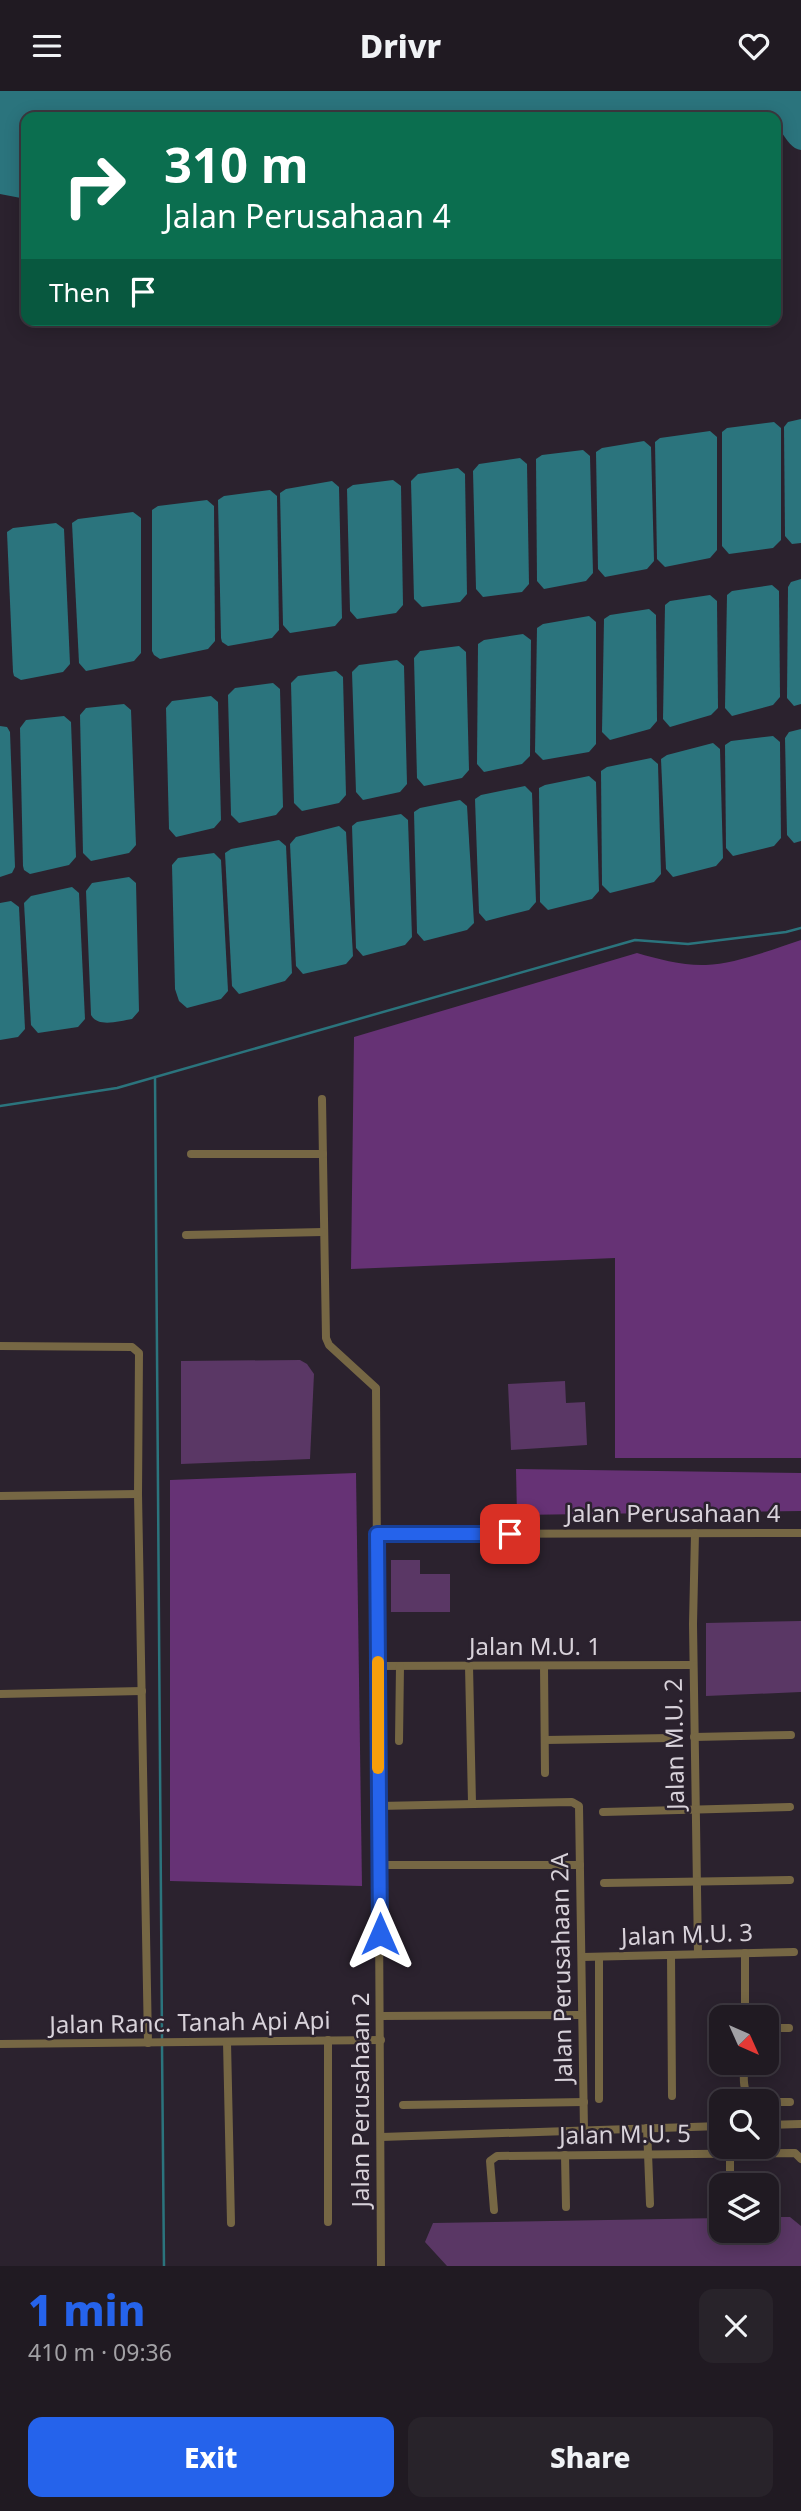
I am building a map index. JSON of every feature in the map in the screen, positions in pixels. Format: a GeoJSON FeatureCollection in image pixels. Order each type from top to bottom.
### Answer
{"type":"FeatureCollection","features":[{"type":"Feature","properties":{"kind":"street"},"geometry":{"type":"LineString","coordinates":[[186,1235],[323,1232],[322,1099]]}},
{"type":"Feature","properties":{"kind":"street"},"geometry":{"type":"LineString","coordinates":[[191,1154],[323,1154]]}},
{"type":"Feature","properties":{"kind":"street","name":"Jalan Perusahaan 2"},"geometry":{"type":"LineString","coordinates":[[323,1232],[326,1338],[329,1345],[376,1388],[382,2266]]}},
{"type":"Feature","properties":{"kind":"street"},"geometry":{"type":"LineString","coordinates":[[0,1346],[105,1345],[135,1348],[140,1357],[138,1494],[152,2043]]}},
{"type":"Feature","properties":{"kind":"street"},"geometry":{"type":"LineString","coordinates":[[0,1496],[138,1494]]}},
{"type":"Feature","properties":{"kind":"street","name":"Jalan M.U. 2"},"geometry":{"type":"LineString","coordinates":[[695,1533],[693,1665],[698,1954]]}},
{"type":"Feature","properties":{"kind":"street","name":"Jalan Perusahaan 4"},"geometry":{"type":"LineString","coordinates":[[377,1534],[801,1533]]}},
{"type":"Feature","properties":{"kind":"street","name":"Jalan M.U. 1"},"geometry":{"type":"LineString","coordinates":[[378,1666],[693,1665]]}},
{"type":"Feature","properties":{"kind":"street"},"geometry":{"type":"LineString","coordinates":[[398,1741],[400,1666]]}},
{"type":"Feature","properties":{"kind":"street"},"geometry":{"type":"LineString","coordinates":[[379,1806],[472,1803],[469,1666]]}},
{"type":"Feature","properties":{"kind":"street"},"geometry":{"type":"LineString","coordinates":[[544,1666],[545,1773]]}},
{"type":"Feature","properties":{"kind":"street"},"geometry":{"type":"LineString","coordinates":[[0,1694],[142,1691]]}},
{"type":"Feature","properties":{"kind":"street"},"geometry":{"type":"LineString","coordinates":[[694,1737],[791,1735]]}},
{"type":"Feature","properties":{"kind":"street"},"geometry":{"type":"LineString","coordinates":[[545,1740],[671,1738]]}},
{"type":"Feature","properties":{"kind":"street","name":"Jalan Perusahaan 2A"},"geometry":{"type":"LineString","coordinates":[[472,1803],[572,1802],[579,1806],[584,2131]]}},
{"type":"Feature","properties":{"kind":"street"},"geometry":{"type":"LineString","coordinates":[[603,1812],[790,1807]]}},
{"type":"Feature","properties":{"kind":"street"},"geometry":{"type":"LineString","coordinates":[[379,1865],[580,1865]]}},
{"type":"Feature","properties":{"kind":"street"},"geometry":{"type":"LineString","coordinates":[[604,1883],[790,1880]]}},
{"type":"Feature","properties":{"kind":"street","name":"Jalan M.U. 3"},"geometry":{"type":"LineString","coordinates":[[582,1957],[794,1952]]}},
{"type":"Feature","properties":{"kind":"street"},"geometry":{"type":"LineString","coordinates":[[745,1953],[745,2005]]}},
{"type":"Feature","properties":{"kind":"street"},"geometry":{"type":"LineString","coordinates":[[671,1955],[672,2096]]}},
{"type":"Feature","properties":{"kind":"street"},"geometry":{"type":"LineString","coordinates":[[599,1957],[599,2099]]}},
{"type":"Feature","properties":{"kind":"street"},"geometry":{"type":"LineString","coordinates":[[380,2016],[582,2015]]}},
{"type":"Feature","properties":{"kind":"street"},"geometry":{"type":"LineString","coordinates":[[779,2028],[789,2028]]}},
{"type":"Feature","properties":{"kind":"street"},"geometry":{"type":"LineString","coordinates":[[328,2040],[328,2222]]}},
{"type":"Feature","properties":{"kind":"street","name":"Jalan Ranc. Tanah Api Api"},"geometry":{"type":"LineString","coordinates":[[0,2044],[380,2040]]}},
{"type":"Feature","properties":{"kind":"street"},"geometry":{"type":"LineString","coordinates":[[227,2042],[231,2223]]}},
{"type":"Feature","properties":{"kind":"street"},"geometry":{"type":"LineString","coordinates":[[403,2105],[584,2102]]}},
{"type":"Feature","properties":{"kind":"street"},"geometry":{"type":"LineString","coordinates":[[779,2102],[790,2102]]}},
{"type":"Feature","properties":{"kind":"street"},"geometry":{"type":"LineString","coordinates":[[779,2125],[801,2124]]}},
{"type":"Feature","properties":{"kind":"street"},"geometry":{"type":"LineString","coordinates":[[381,2137],[709,2126]]}},
{"type":"Feature","properties":{"kind":"street"},"geometry":{"type":"LineString","coordinates":[[648,2128],[650,2204]]}},
{"type":"Feature","properties":{"kind":"street","name":"Jalan M.U. 5"},"geometry":{"type":"LineString","coordinates":[[779,2153],[795,2153],[800,2157]]}},
{"type":"Feature","properties":{"kind":"street","name":"Jalan M.U. 5"},"geometry":{"type":"LineString","coordinates":[[494,2210],[490,2161],[492,2157],[709,2154]]}},
{"type":"Feature","properties":{"kind":"street"},"geometry":{"type":"LineString","coordinates":[[565,2155],[566,2207]]}},
{"type":"Feature","properties":{"kind":"shaded area"},"geometry":{"type":"Polygon","coordinates":[[[801,940],[801,1458],[615,1458],[615,1258],[351,1269],[354,1037],[637,953],[662,960],[706,965],[742,959],[801,940]]]}},
{"type":"Feature","properties":{"kind":"shaded area"},"geometry":{"type":"Polygon","coordinates":[[[300,1360],[307,1364],[314,1374],[310,1459],[181,1464],[181,1361],[300,1360]]]}},
{"type":"Feature","properties":{"kind":"shaded area"},"geometry":{"type":"Polygon","coordinates":[[[565,1381],[566,1403],[585,1402],[587,1445],[511,1450],[508,1384],[565,1381]]]}},
{"type":"Feature","properties":{"kind":"shaded area"},"geometry":{"type":"Polygon","coordinates":[[[516,1469],[801,1473],[801,1511],[517,1515],[516,1469]]]}},
{"type":"Feature","properties":{"kind":"shaded area"},"geometry":{"type":"Polygon","coordinates":[[[356,1473],[362,1886],[170,1881],[170,1480],[356,1473]]]}},
{"type":"Feature","properties":{"kind":"shaded area"},"geometry":{"type":"Polygon","coordinates":[[[391,1560],[420,1560],[420,1574],[450,1574],[450,1612],[391,1612],[391,1560]]]}},
{"type":"Feature","properties":{"kind":"shaded area"},"geometry":{"type":"Polygon","coordinates":[[[801,1621],[801,1692],[706,1696],[706,1623],[801,1621]]]}},
{"type":"Feature","properties":{"kind":"shaded area"},"geometry":{"type":"Polygon","coordinates":[[[779,2217],[790,2217],[801,2226],[801,2266],[447,2266],[425,2242],[433,2223],[709,2218],[709,2243],[779,2243],[779,2217]]]}},
{"type":"Feature","properties":{"kind":"water"},"geometry":{"type":"Polygon","coordinates":[[[0,91],[801,91],[801,150],[792,146],[781,133],[781,112],[21,112],[21,198],[0,194],[0,91]]]}},
{"type":"Feature","properties":{"kind":"water"},"geometry":{"type":"Polygon","coordinates":[[[801,419],[801,543],[792,544],[785,536],[784,427],[788,422],[801,419]]]}},
{"type":"Feature","properties":{"kind":"water"},"geometry":{"type":"Polygon","coordinates":[[[774,422],[781,428],[781,540],[773,548],[729,554],[722,546],[722,432],[727,428],[774,422]]]}},
{"type":"Feature","properties":{"kind":"water"},"geometry":{"type":"Polygon","coordinates":[[[710,431],[717,437],[717,550],[710,558],[665,567],[657,559],[655,442],[660,438],[710,431]]]}},
{"type":"Feature","properties":{"kind":"water"},"geometry":{"type":"Polygon","coordinates":[[[644,441],[651,447],[654,561],[647,569],[605,577],[598,569],[596,452],[602,448],[644,441]]]}},
{"type":"Feature","properties":{"kind":"water"},"geometry":{"type":"Polygon","coordinates":[[[583,450],[590,456],[593,573],[586,581],[544,589],[537,581],[536,459],[542,455],[583,450]]]}},
{"type":"Feature","properties":{"kind":"water"},"geometry":{"type":"Polygon","coordinates":[[[520,458],[527,464],[529,584],[522,592],[483,597],[476,589],[473,471],[479,464],[520,458]]]}},
{"type":"Feature","properties":{"kind":"water"},"geometry":{"type":"Polygon","coordinates":[[[458,468],[465,474],[467,594],[460,602],[422,607],[414,599],[411,481],[418,474],[458,468]]]}},
{"type":"Feature","properties":{"kind":"water"},"geometry":{"type":"Polygon","coordinates":[[[393,480],[401,486],[403,605],[396,613],[357,619],[350,611],[347,489],[353,485],[393,480]]]}},
{"type":"Feature","properties":{"kind":"water"},"geometry":{"type":"Polygon","coordinates":[[[332,481],[339,487],[342,618],[335,626],[290,633],[283,625],[280,493],[286,489],[332,481]]]}},
{"type":"Feature","properties":{"kind":"water"},"geometry":{"type":"Polygon","coordinates":[[[270,490],[277,496],[279,630],[272,638],[228,646],[221,638],[218,500],[224,496],[270,490]]]}},
{"type":"Feature","properties":{"kind":"water"},"geometry":{"type":"Polygon","coordinates":[[[207,500],[214,506],[215,641],[208,649],[160,659],[152,651],[152,510],[158,506],[207,500]]]}},
{"type":"Feature","properties":{"kind":"water"},"geometry":{"type":"Polygon","coordinates":[[[133,512],[141,518],[141,653],[134,661],[86,671],[79,663],[72,523],[78,519],[133,512]]]}},
{"type":"Feature","properties":{"kind":"water"},"geometry":{"type":"Polygon","coordinates":[[[56,523],[64,529],[70,664],[63,672],[21,680],[14,676],[13,672],[7,532],[13,528],[56,523]]]}},
{"type":"Feature","properties":{"kind":"water"},"geometry":{"type":"Polygon","coordinates":[[[801,579],[801,704],[794,706],[787,698],[788,587],[791,582],[801,579]]]}},
{"type":"Feature","properties":{"kind":"water"},"geometry":{"type":"Polygon","coordinates":[[[772,585],[779,591],[780,697],[773,705],[732,716],[725,708],[727,595],[732,591],[772,585]]]}},
{"type":"Feature","properties":{"kind":"water"},"geometry":{"type":"Polygon","coordinates":[[[710,595],[717,601],[718,708],[711,715],[670,727],[663,719],[665,605],[670,601],[710,595]]]}},
{"type":"Feature","properties":{"kind":"water"},"geometry":{"type":"Polygon","coordinates":[[[649,609],[656,615],[657,721],[650,729],[610,740],[602,732],[604,619],[610,615],[649,609]]]}},
{"type":"Feature","properties":{"kind":"water"},"geometry":{"type":"Polygon","coordinates":[[[589,616],[596,622],[596,744],[589,752],[543,760],[535,752],[537,628],[543,624],[589,616]]]}},
{"type":"Feature","properties":{"kind":"water"},"geometry":{"type":"Polygon","coordinates":[[[523,634],[531,640],[530,756],[522,764],[484,772],[477,764],[478,644],[484,640],[523,634]]]}},
{"type":"Feature","properties":{"kind":"water"},"geometry":{"type":"Polygon","coordinates":[[[459,646],[466,652],[469,770],[462,778],[424,786],[417,778],[414,658],[420,651],[459,646]]]}},
{"type":"Feature","properties":{"kind":"water"},"geometry":{"type":"Polygon","coordinates":[[[397,660],[404,666],[407,784],[400,792],[363,800],[356,792],[352,672],[359,665],[397,660]]]}},
{"type":"Feature","properties":{"kind":"water"},"geometry":{"type":"Polygon","coordinates":[[[336,671],[343,677],[346,795],[339,803],[302,811],[294,803],[291,683],[298,676],[336,671]]]}},
{"type":"Feature","properties":{"kind":"water"},"geometry":{"type":"Polygon","coordinates":[[[273,683],[280,689],[283,807],[276,815],[239,823],[231,815],[228,695],[235,688],[273,683]]]}},
{"type":"Feature","properties":{"kind":"water"},"geometry":{"type":"Polygon","coordinates":[[[211,696],[218,702],[221,820],[214,828],[176,837],[169,829],[166,708],[172,701],[211,696]]]}},
{"type":"Feature","properties":{"kind":"water"},"geometry":{"type":"Polygon","coordinates":[[[124,704],[131,710],[136,845],[129,853],[91,861],[83,853],[80,715],[86,708],[124,704]]]}},
{"type":"Feature","properties":{"kind":"water"},"geometry":{"type":"Polygon","coordinates":[[[64,716],[71,722],[76,857],[69,865],[30,874],[23,866],[20,728],[26,720],[64,716]]]}},
{"type":"Feature","properties":{"kind":"water"},"geometry":{"type":"Polygon","coordinates":[[[0,726],[7,727],[10,732],[15,867],[12,873],[0,877],[0,726]]]}},
{"type":"Feature","properties":{"kind":"water"},"geometry":{"type":"Polygon","coordinates":[[[801,729],[801,841],[794,843],[787,835],[785,738],[789,732],[801,729]]]}},
{"type":"Feature","properties":{"kind":"water"},"geometry":{"type":"Polygon","coordinates":[[[773,736],[780,742],[781,838],[774,846],[733,856],[726,848],[725,745],[731,741],[773,736]]]}},
{"type":"Feature","properties":{"kind":"water"},"geometry":{"type":"Polygon","coordinates":[[[713,743],[720,749],[723,858],[716,866],[673,877],[666,869],[661,759],[713,743]]]}},
{"type":"Feature","properties":{"kind":"water"},"geometry":{"type":"Polygon","coordinates":[[[651,758],[658,764],[661,874],[654,882],[610,893],[602,885],[601,771],[607,767],[651,758]]]}},
{"type":"Feature","properties":{"kind":"water"},"geometry":{"type":"Polygon","coordinates":[[[589,776],[596,782],[599,891],[592,899],[548,910],[540,902],[539,788],[589,776]]]}},
{"type":"Feature","properties":{"kind":"water"},"geometry":{"type":"Polygon","coordinates":[[[525,786],[532,793],[536,902],[529,910],[486,921],[479,913],[475,799],[481,795],[525,786]]]}},
{"type":"Feature","properties":{"kind":"water"},"geometry":{"type":"Polygon","coordinates":[[[460,800],[467,806],[474,923],[467,930],[424,941],[417,933],[414,812],[420,808],[460,800]]]}},
{"type":"Feature","properties":{"kind":"water"},"geometry":{"type":"Polygon","coordinates":[[[401,814],[408,820],[412,937],[405,945],[363,956],[356,948],[352,826],[357,822],[401,814]]]}},
{"type":"Feature","properties":{"kind":"water"},"geometry":{"type":"Polygon","coordinates":[[[339,826],[346,832],[353,956],[346,964],[303,974],[296,966],[290,844],[296,837],[339,826]]]}},
{"type":"Feature","properties":{"kind":"water"},"geometry":{"type":"Polygon","coordinates":[[[279,840],[286,846],[292,973],[285,981],[239,994],[232,986],[225,853],[231,849],[279,840]]]}},
{"type":"Feature","properties":{"kind":"water"},"geometry":{"type":"Polygon","coordinates":[[[214,853],[221,860],[228,991],[221,999],[187,1008],[179,1001],[175,989],[172,865],[178,858],[214,853]]]}},
{"type":"Feature","properties":{"kind":"water"},"geometry":{"type":"Polygon","coordinates":[[[129,877],[136,883],[139,1011],[132,1019],[104,1023],[91,1015],[86,891],[92,883],[129,877]]]}},
{"type":"Feature","properties":{"kind":"water"},"geometry":{"type":"Polygon","coordinates":[[[72,887],[79,893],[85,1019],[78,1027],[38,1033],[31,1025],[24,903],[31,896],[72,887]]]}},
{"type":"Feature","properties":{"kind":"water"},"geometry":{"type":"Polygon","coordinates":[[[11,901],[19,907],[25,1029],[18,1037],[0,1040],[0,903],[11,901]]]}},
{"type":"Feature","properties":{"kind":"waterway"},"geometry":{"type":"LineString","coordinates":[[0,1106],[117,1088],[635,940],[688,944],[801,928]]}},
{"type":"Feature","properties":{"kind":"waterway"},"geometry":{"type":"LineString","coordinates":[[155,1077],[162,2039]]}},
{"type":"Feature","properties":{"kind":"waterway"},"geometry":{"type":"LineString","coordinates":[[162,2045],[164,2266]]}},
{"type":"Feature","properties":{"kind":"slow traffic"},"geometry":{"type":"LineString","coordinates":[[378,1662],[378,1768]]}},
{"type":"Feature","properties":{"kind":"route"},"geometry":{"type":"LineString","coordinates":[[380,1934],[377,1534],[510,1534]]}}]}
